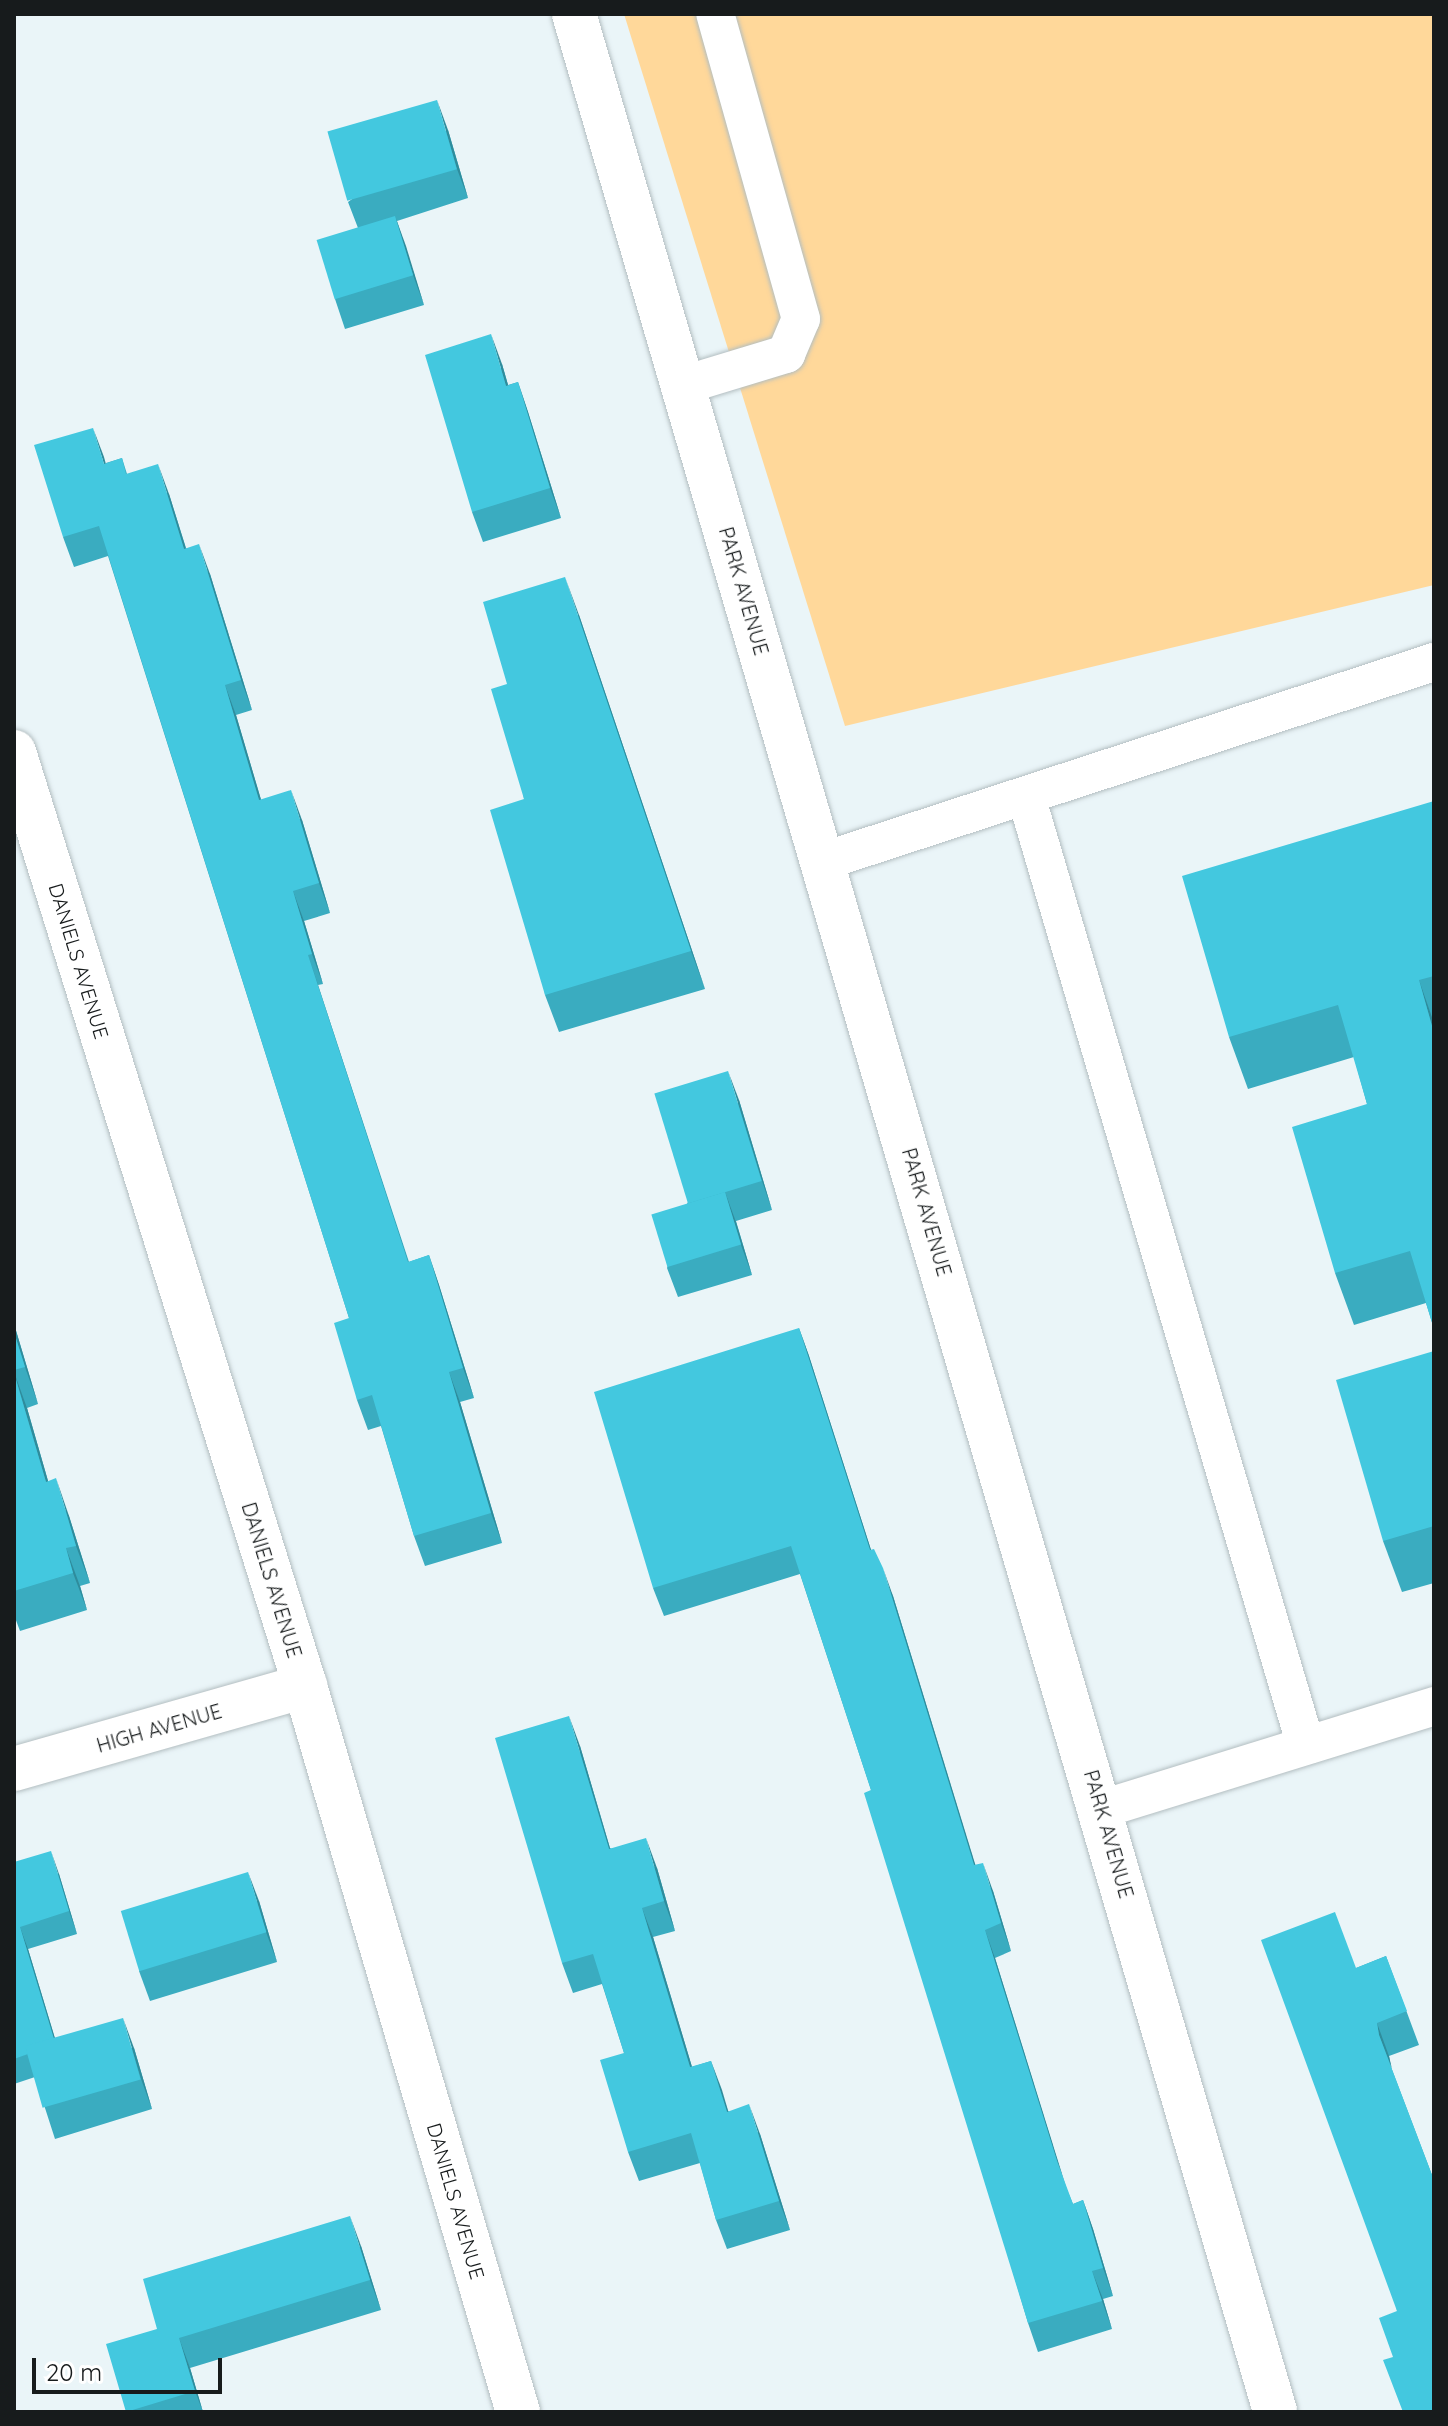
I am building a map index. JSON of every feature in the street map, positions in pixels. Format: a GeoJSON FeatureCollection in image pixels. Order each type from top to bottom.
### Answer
{"type":"FeatureCollection","features":[{"type":"Feature","properties":{"kind":"street","name":"PARK AVENUE"},"geometry":{"type":"LineString","coordinates":[[574,14],[1102,1809],[1275,2412]]}},
{"type":"Feature","properties":{"kind":"street","name":"DANIELS AVENUE"},"geometry":{"type":"LineString","coordinates":[[14,752],[305,1686],[518,2412]]}},
{"type":"Feature","properties":{"kind":"street","name":"HIGH AVENUE"},"geometry":{"type":"LineString","coordinates":[[14,1769],[305,1686]]}},
{"type":"Feature","properties":{"kind":"lane"},"geometry":{"type":"LineString","coordinates":[[684,385],[786,354],[801,319],[715,14]]}},
{"type":"Feature","properties":{"kind":"lane"},"geometry":{"type":"LineString","coordinates":[[824,861],[1434,662]]}},
{"type":"Feature","properties":{"kind":"lane"},"geometry":{"type":"LineString","coordinates":[[1026,796],[1306,1746]]}},
{"type":"Feature","properties":{"kind":"lane"},"geometry":{"type":"LineString","coordinates":[[1102,1809],[1434,1706]]}},
{"type":"Feature","properties":{"kind":"shaded area"},"geometry":{"type":"Polygon","coordinates":[[[624,14],[1434,14],[1434,585],[845,726],[624,14]]]}},
{"type":"Feature","properties":{"kind":"building"},"geometry":{"type":"Polygon","coordinates":[[[437,100],[457,169],[347,201],[327,131],[437,100]]]}},
{"type":"Feature","properties":{"kind":"building"},"geometry":{"type":"Polygon","coordinates":[[[395,216],[413,275],[335,299],[317,240],[395,216]]]}},
{"type":"Feature","properties":{"kind":"building"},"geometry":{"type":"Polygon","coordinates":[[[491,334],[506,386],[518,382],[550,488],[472,512],[425,355],[491,334]]]}},
{"type":"Feature","properties":{"kind":"building"},"geometry":{"type":"Polygon","coordinates":[[[93,428],[104,464],[122,458],[126,474],[158,464],[184,549],[199,544],[241,680],[225,685],[259,800],[291,790],[319,883],[293,891],[312,954],[308,955],[408,1262],[429,1255],[463,1368],[449,1372],[491,1513],[414,1536],[372,1395],[357,1400],[334,1323],[349,1318],[99,526],[63,537],[34,445],[93,428]]]}},
{"type":"Feature","properties":{"kind":"building"},"geometry":{"type":"Polygon","coordinates":[[[565,577],[691,951],[545,995],[490,810],[524,799],[491,689],[507,684],[483,602],[565,577]]]}},
{"type":"Feature","properties":{"kind":"building"},"geometry":{"type":"Polygon","coordinates":[[[1434,801],[1434,976],[1419,980],[1434,1033],[1434,1329],[1410,1251],[1335,1273],[1292,1127],[1367,1104],[1338,1005],[1229,1037],[1182,876],[1434,801]]]}},
{"type":"Feature","properties":{"kind":"building"},"geometry":{"type":"Polygon","coordinates":[[[728,1071],[762,1181],[688,1203],[654,1094],[728,1071]]]}},
{"type":"Feature","properties":{"kind":"building"},"geometry":{"type":"Polygon","coordinates":[[[725,1192],[741,1245],[667,1267],[651,1215],[725,1192]]]}},
{"type":"Feature","properties":{"kind":"building"},"geometry":{"type":"Polygon","coordinates":[[[799,1328],[870,1550],[874,1549],[883,1568],[974,1865],[983,1863],[1001,1923],[985,1930],[1057,2161],[1073,2204],[1083,2200],[1103,2268],[1092,2271],[1102,2301],[1028,2323],[864,1793],[871,1790],[791,1546],[653,1588],[594,1392],[799,1328]]]}},
{"type":"Feature","properties":{"kind":"building"},"geometry":{"type":"Polygon","coordinates":[[[14,1332],[25,1367],[14,1370],[14,1332]]]}},
{"type":"Feature","properties":{"kind":"building"},"geometry":{"type":"Polygon","coordinates":[[[1434,1351],[1434,1526],[1383,1541],[1336,1380],[1434,1351]]]}},
{"type":"Feature","properties":{"kind":"building"},"geometry":{"type":"Polygon","coordinates":[[[14,1373],[46,1482],[56,1478],[76,1546],[66,1548],[73,1573],[14,1591],[14,1373]]]}},
{"type":"Feature","properties":{"kind":"building"},"geometry":{"type":"Polygon","coordinates":[[[569,1716],[609,1849],[646,1838],[664,1901],[642,1908],[690,2067],[711,2061],[727,2112],[749,2104],[779,2201],[716,2220],[691,2133],[628,2152],[600,2060],[624,2053],[593,1954],[562,1963],[495,1738],[569,1716]]]}},
{"type":"Feature","properties":{"kind":"building"},"geometry":{"type":"Polygon","coordinates":[[[51,1851],[69,1911],[20,1927],[54,2039],[26,2048],[28,2054],[14,2059],[14,1862],[51,1851]]]}},
{"type":"Feature","properties":{"kind":"building"},"geometry":{"type":"Polygon","coordinates":[[[248,1872],[266,1932],[139,1971],[121,1911],[248,1872]]]}},
{"type":"Feature","properties":{"kind":"building"},"geometry":{"type":"Polygon","coordinates":[[[1335,1912],[1356,1968],[1386,1956],[1407,2011],[1377,2023],[1434,2174],[1434,2412],[1403,2412],[1383,2360],[1393,2357],[1379,2318],[1397,2311],[1261,1940],[1335,1912]]]}},
{"type":"Feature","properties":{"kind":"building"},"geometry":{"type":"Polygon","coordinates":[[[123,2018],[141,2080],[43,2108],[25,2046],[123,2018]]]}},
{"type":"Feature","properties":{"kind":"building"},"geometry":{"type":"Polygon","coordinates":[[[350,2216],[370,2280],[179,2338],[195,2391],[126,2412],[106,2344],[157,2329],[143,2279],[350,2216]]]}}]}
